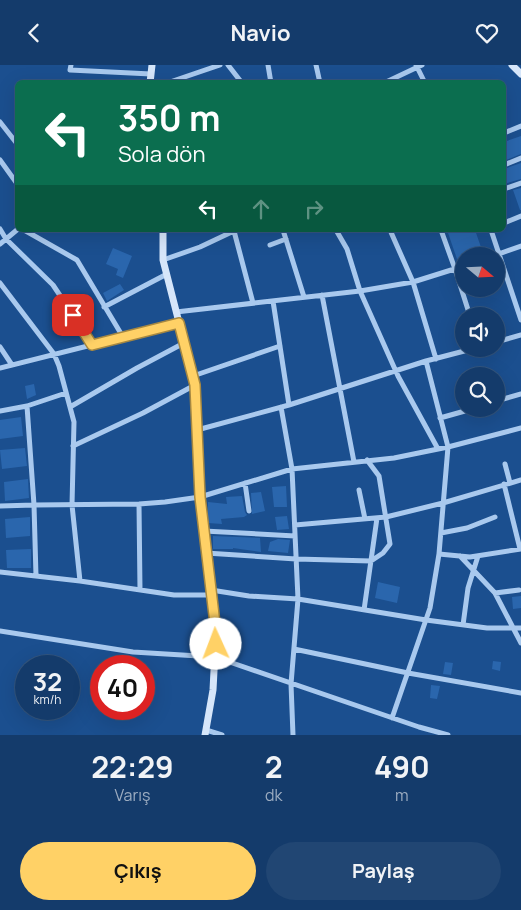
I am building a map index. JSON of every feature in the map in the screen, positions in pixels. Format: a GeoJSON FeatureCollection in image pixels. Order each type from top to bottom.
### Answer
{"type":"FeatureCollection","features":[{"type":"Feature","properties":{"kind":"street"},"geometry":{"type":"LineString","coordinates":[[71,65],[70,70],[151,74]]}},
{"type":"Feature","properties":{"kind":"street"},"geometry":{"type":"LineString","coordinates":[[150,80],[152,65]]}},
{"type":"Feature","properties":{"kind":"street"},"geometry":{"type":"LineString","coordinates":[[176,80],[220,65]]}},
{"type":"Feature","properties":{"kind":"street"},"geometry":{"type":"LineString","coordinates":[[228,65],[240,80]]}},
{"type":"Feature","properties":{"kind":"street"},"geometry":{"type":"LineString","coordinates":[[268,65],[270,80]]}},
{"type":"Feature","properties":{"kind":"street"},"geometry":{"type":"LineString","coordinates":[[316,65],[319,80]]}},
{"type":"Feature","properties":{"kind":"street"},"geometry":{"type":"LineString","coordinates":[[390,80],[418,66],[424,80]]}},
{"type":"Feature","properties":{"kind":"street"},"geometry":{"type":"LineString","coordinates":[[513,66],[521,74]]}},
{"type":"Feature","properties":{"kind":"street"},"geometry":{"type":"LineString","coordinates":[[0,122],[15,141]]}},
{"type":"Feature","properties":{"kind":"street"},"geometry":{"type":"LineString","coordinates":[[506,132],[521,127]]}},
{"type":"Feature","properties":{"kind":"street"},"geometry":{"type":"LineString","coordinates":[[506,164],[521,159]]}},
{"type":"Feature","properties":{"kind":"street"},"geometry":{"type":"LineString","coordinates":[[0,160],[15,181]]}},
{"type":"Feature","properties":{"kind":"street"},"geometry":{"type":"LineString","coordinates":[[506,188],[521,183]]}},
{"type":"Feature","properties":{"kind":"street"},"geometry":{"type":"LineString","coordinates":[[506,222],[521,216]]}},
{"type":"Feature","properties":{"kind":"street"},"geometry":{"type":"LineString","coordinates":[[0,229],[6,239],[53,285],[92,345]]}},
{"type":"Feature","properties":{"kind":"street"},"geometry":{"type":"LineString","coordinates":[[0,244],[15,232]]}},
{"type":"Feature","properties":{"kind":"street"},"geometry":{"type":"LineString","coordinates":[[28,232],[77,260],[123,337]]}},
{"type":"Feature","properties":{"kind":"street"},"geometry":{"type":"LineString","coordinates":[[162,232],[163,260],[195,385],[200,497],[216,632],[213,690],[205,732],[222,735]]}},
{"type":"Feature","properties":{"kind":"street"},"geometry":{"type":"LineString","coordinates":[[163,260],[200,247],[233,232]]}},
{"type":"Feature","properties":{"kind":"street"},"geometry":{"type":"LineString","coordinates":[[235,232],[253,303]]}},
{"type":"Feature","properties":{"kind":"street"},"geometry":{"type":"LineString","coordinates":[[284,232],[304,297]]}},
{"type":"Feature","properties":{"kind":"street"},"geometry":{"type":"LineString","coordinates":[[337,232],[347,249],[360,291],[396,371],[438,449]]}},
{"type":"Feature","properties":{"kind":"street"},"geometry":{"type":"LineString","coordinates":[[391,232],[413,282],[436,359]]}},
{"type":"Feature","properties":{"kind":"street"},"geometry":{"type":"LineString","coordinates":[[176,312],[360,291],[413,282],[455,269],[442,232]]}},
{"type":"Feature","properties":{"kind":"street"},"geometry":{"type":"LineString","coordinates":[[492,232],[497,247]]}},
{"type":"Feature","properties":{"kind":"street"},"geometry":{"type":"LineString","coordinates":[[270,245],[286,239]]}},
{"type":"Feature","properties":{"kind":"street"},"geometry":{"type":"LineString","coordinates":[[505,252],[521,246]]}},
{"type":"Feature","properties":{"kind":"street"},"geometry":{"type":"LineString","coordinates":[[505,272],[521,320]]}},
{"type":"Feature","properties":{"kind":"street"},"geometry":{"type":"LineString","coordinates":[[104,307],[167,274]]}},
{"type":"Feature","properties":{"kind":"street"},"geometry":{"type":"LineString","coordinates":[[0,283],[54,354],[59,366],[74,422],[72,505],[80,581]]}},
{"type":"Feature","properties":{"kind":"street"},"geometry":{"type":"LineString","coordinates":[[322,295],[354,461]]}},
{"type":"Feature","properties":{"kind":"street"},"geometry":{"type":"LineString","coordinates":[[273,301],[289,405]]}},
{"type":"Feature","properties":{"kind":"street"},"geometry":{"type":"LineString","coordinates":[[0,368],[179,323]]}},
{"type":"Feature","properties":{"kind":"street"},"geometry":{"type":"LineString","coordinates":[[505,339],[521,335]]}},
{"type":"Feature","properties":{"kind":"street"},"geometry":{"type":"LineString","coordinates":[[70,407],[137,367],[184,343]]}},
{"type":"Feature","properties":{"kind":"street"},"geometry":{"type":"LineString","coordinates":[[193,376],[280,345]]}},
{"type":"Feature","properties":{"kind":"street"},"geometry":{"type":"LineString","coordinates":[[0,347],[12,365]]}},
{"type":"Feature","properties":{"kind":"street"},"geometry":{"type":"LineString","coordinates":[[197,431],[455,354]]}},
{"type":"Feature","properties":{"kind":"street"},"geometry":{"type":"LineString","coordinates":[[392,718],[430,608],[441,533],[448,447],[426,361]]}},
{"type":"Feature","properties":{"kind":"street"},"geometry":{"type":"LineString","coordinates":[[73,445],[143,413],[195,385]]}},
{"type":"Feature","properties":{"kind":"street"},"geometry":{"type":"LineString","coordinates":[[0,411],[27,406],[66,393]]}},
{"type":"Feature","properties":{"kind":"street"},"geometry":{"type":"LineString","coordinates":[[505,398],[521,394]]}},
{"type":"Feature","properties":{"kind":"street"},"geometry":{"type":"LineString","coordinates":[[27,406],[34,505],[36,576]]}},
{"type":"Feature","properties":{"kind":"street"},"geometry":{"type":"LineString","coordinates":[[281,407],[292,469],[298,599],[291,684],[293,735]]}},
{"type":"Feature","properties":{"kind":"street"},"geometry":{"type":"LineString","coordinates":[[440,418],[455,414]]}},
{"type":"Feature","properties":{"kind":"street"},"geometry":{"type":"LineString","coordinates":[[0,507],[165,502],[200,497],[292,469],[394,458],[448,447],[521,428]]}},
{"type":"Feature","properties":{"kind":"street"},"geometry":{"type":"LineString","coordinates":[[206,553],[296,559],[371,561],[383,553],[390,544],[379,475],[368,460]]}},
{"type":"Feature","properties":{"kind":"street"},"geometry":{"type":"LineString","coordinates":[[439,554],[478,556],[521,549],[507,484],[505,464]]}},
{"type":"Feature","properties":{"kind":"street"},"geometry":{"type":"LineString","coordinates":[[295,525],[386,517],[443,503],[521,479]]}},
{"type":"Feature","properties":{"kind":"street"},"geometry":{"type":"LineString","coordinates":[[245,483],[249,511]]}},
{"type":"Feature","properties":{"kind":"street"},"geometry":{"type":"LineString","coordinates":[[359,490],[364,519]]}},
{"type":"Feature","properties":{"kind":"street"},"geometry":{"type":"LineString","coordinates":[[139,503],[140,590]]}},
{"type":"Feature","properties":{"kind":"street"},"geometry":{"type":"LineString","coordinates":[[441,533],[468,528],[495,517]]}},
{"type":"Feature","properties":{"kind":"street"},"geometry":{"type":"LineString","coordinates":[[364,610],[377,518]]}},
{"type":"Feature","properties":{"kind":"street"},"geometry":{"type":"LineString","coordinates":[[204,531],[295,536]]}},
{"type":"Feature","properties":{"kind":"street"},"geometry":{"type":"LineString","coordinates":[[460,556],[494,593],[521,643]]}},
{"type":"Feature","properties":{"kind":"street"},"geometry":{"type":"LineString","coordinates":[[463,625],[468,588],[478,556]]}},
{"type":"Feature","properties":{"kind":"street"},"geometry":{"type":"LineString","coordinates":[[0,572],[80,581],[174,595],[212,593],[298,599],[463,625],[521,628]]}},
{"type":"Feature","properties":{"kind":"street"},"geometry":{"type":"LineString","coordinates":[[494,593],[519,590]]}},
{"type":"Feature","properties":{"kind":"street"},"geometry":{"type":"LineString","coordinates":[[0,631],[132,652],[215,657],[392,718],[448,735]]}},
{"type":"Feature","properties":{"kind":"street"},"geometry":{"type":"LineString","coordinates":[[294,649],[408,673],[521,693]]}},
{"type":"Feature","properties":{"kind":"building"},"geometry":{"type":"Polygon","coordinates":[[[521,136],[521,154],[506,160],[506,141],[521,136]]]}},
{"type":"Feature","properties":{"kind":"building"},"geometry":{"type":"Polygon","coordinates":[[[521,163],[521,179],[506,183],[506,168],[521,163]]]}},
{"type":"Feature","properties":{"kind":"building"},"geometry":{"type":"Polygon","coordinates":[[[521,188],[521,210],[520,210],[513,190],[521,188]]]}},
{"type":"Feature","properties":{"kind":"building"},"geometry":{"type":"Polygon","coordinates":[[[448,232],[476,232],[481,247],[455,247],[455,253],[448,232]]]}},
{"type":"Feature","properties":{"kind":"building"},"geometry":{"type":"Polygon","coordinates":[[[113,248],[132,256],[123,278],[116,275],[118,269],[106,264],[113,248]]]}},
{"type":"Feature","properties":{"kind":"building"},"geometry":{"type":"Polygon","coordinates":[[[120,284],[124,290],[107,301],[103,293],[120,284]]]}},
{"type":"Feature","properties":{"kind":"building"},"geometry":{"type":"Polygon","coordinates":[[[34,384],[36,395],[27,399],[25,386],[34,384]]]}},
{"type":"Feature","properties":{"kind":"building"},"geometry":{"type":"Polygon","coordinates":[[[21,417],[23,436],[0,439],[0,420],[21,417]]]}},
{"type":"Feature","properties":{"kind":"building"},"geometry":{"type":"Polygon","coordinates":[[[25,448],[27,466],[2,469],[0,450],[25,448]]]}},
{"type":"Feature","properties":{"kind":"building"},"geometry":{"type":"Polygon","coordinates":[[[28,479],[29,498],[5,501],[4,482],[28,479]]]}},
{"type":"Feature","properties":{"kind":"building"},"geometry":{"type":"Polygon","coordinates":[[[286,486],[287,507],[274,507],[272,487],[286,486]]]}},
{"type":"Feature","properties":{"kind":"building"},"geometry":{"type":"Polygon","coordinates":[[[261,492],[265,511],[252,514],[251,493],[261,492]]]}},
{"type":"Feature","properties":{"kind":"building"},"geometry":{"type":"Polygon","coordinates":[[[242,496],[247,515],[244,517],[221,519],[222,524],[208,523],[208,502],[227,504],[226,497],[242,496]]]}},
{"type":"Feature","properties":{"kind":"building"},"geometry":{"type":"Polygon","coordinates":[[[287,516],[289,529],[277,530],[275,517],[287,516]]]}},
{"type":"Feature","properties":{"kind":"building"},"geometry":{"type":"Polygon","coordinates":[[[30,517],[30,536],[6,538],[5,519],[30,517]]]}},
{"type":"Feature","properties":{"kind":"building"},"geometry":{"type":"Polygon","coordinates":[[[213,536],[260,538],[261,552],[233,548],[213,549],[213,536]]]}},
{"type":"Feature","properties":{"kind":"building"},"geometry":{"type":"Polygon","coordinates":[[[278,539],[290,540],[288,553],[268,551],[270,542],[278,539]]]}},
{"type":"Feature","properties":{"kind":"building"},"geometry":{"type":"Polygon","coordinates":[[[31,549],[31,568],[7,568],[6,550],[31,549]]]}},
{"type":"Feature","properties":{"kind":"building"},"geometry":{"type":"Polygon","coordinates":[[[378,582],[400,587],[397,603],[375,598],[378,582]]]}},
{"type":"Feature","properties":{"kind":"building"},"geometry":{"type":"Polygon","coordinates":[[[521,596],[521,608],[513,609],[512,597],[521,596]]]}},
{"type":"Feature","properties":{"kind":"building"},"geometry":{"type":"Polygon","coordinates":[[[493,661],[501,662],[500,671],[492,669],[493,661]]]}},
{"type":"Feature","properties":{"kind":"building"},"geometry":{"type":"Polygon","coordinates":[[[445,662],[453,663],[451,675],[443,674],[445,662]]]}},
{"type":"Feature","properties":{"kind":"building"},"geometry":{"type":"Polygon","coordinates":[[[431,685],[440,686],[437,699],[430,698],[431,685]]]}},
{"type":"Feature","properties":{"kind":"route"},"geometry":{"type":"LineString","coordinates":[[73,315],[92,345],[179,323],[195,385],[200,497],[216,644]]}}]}
